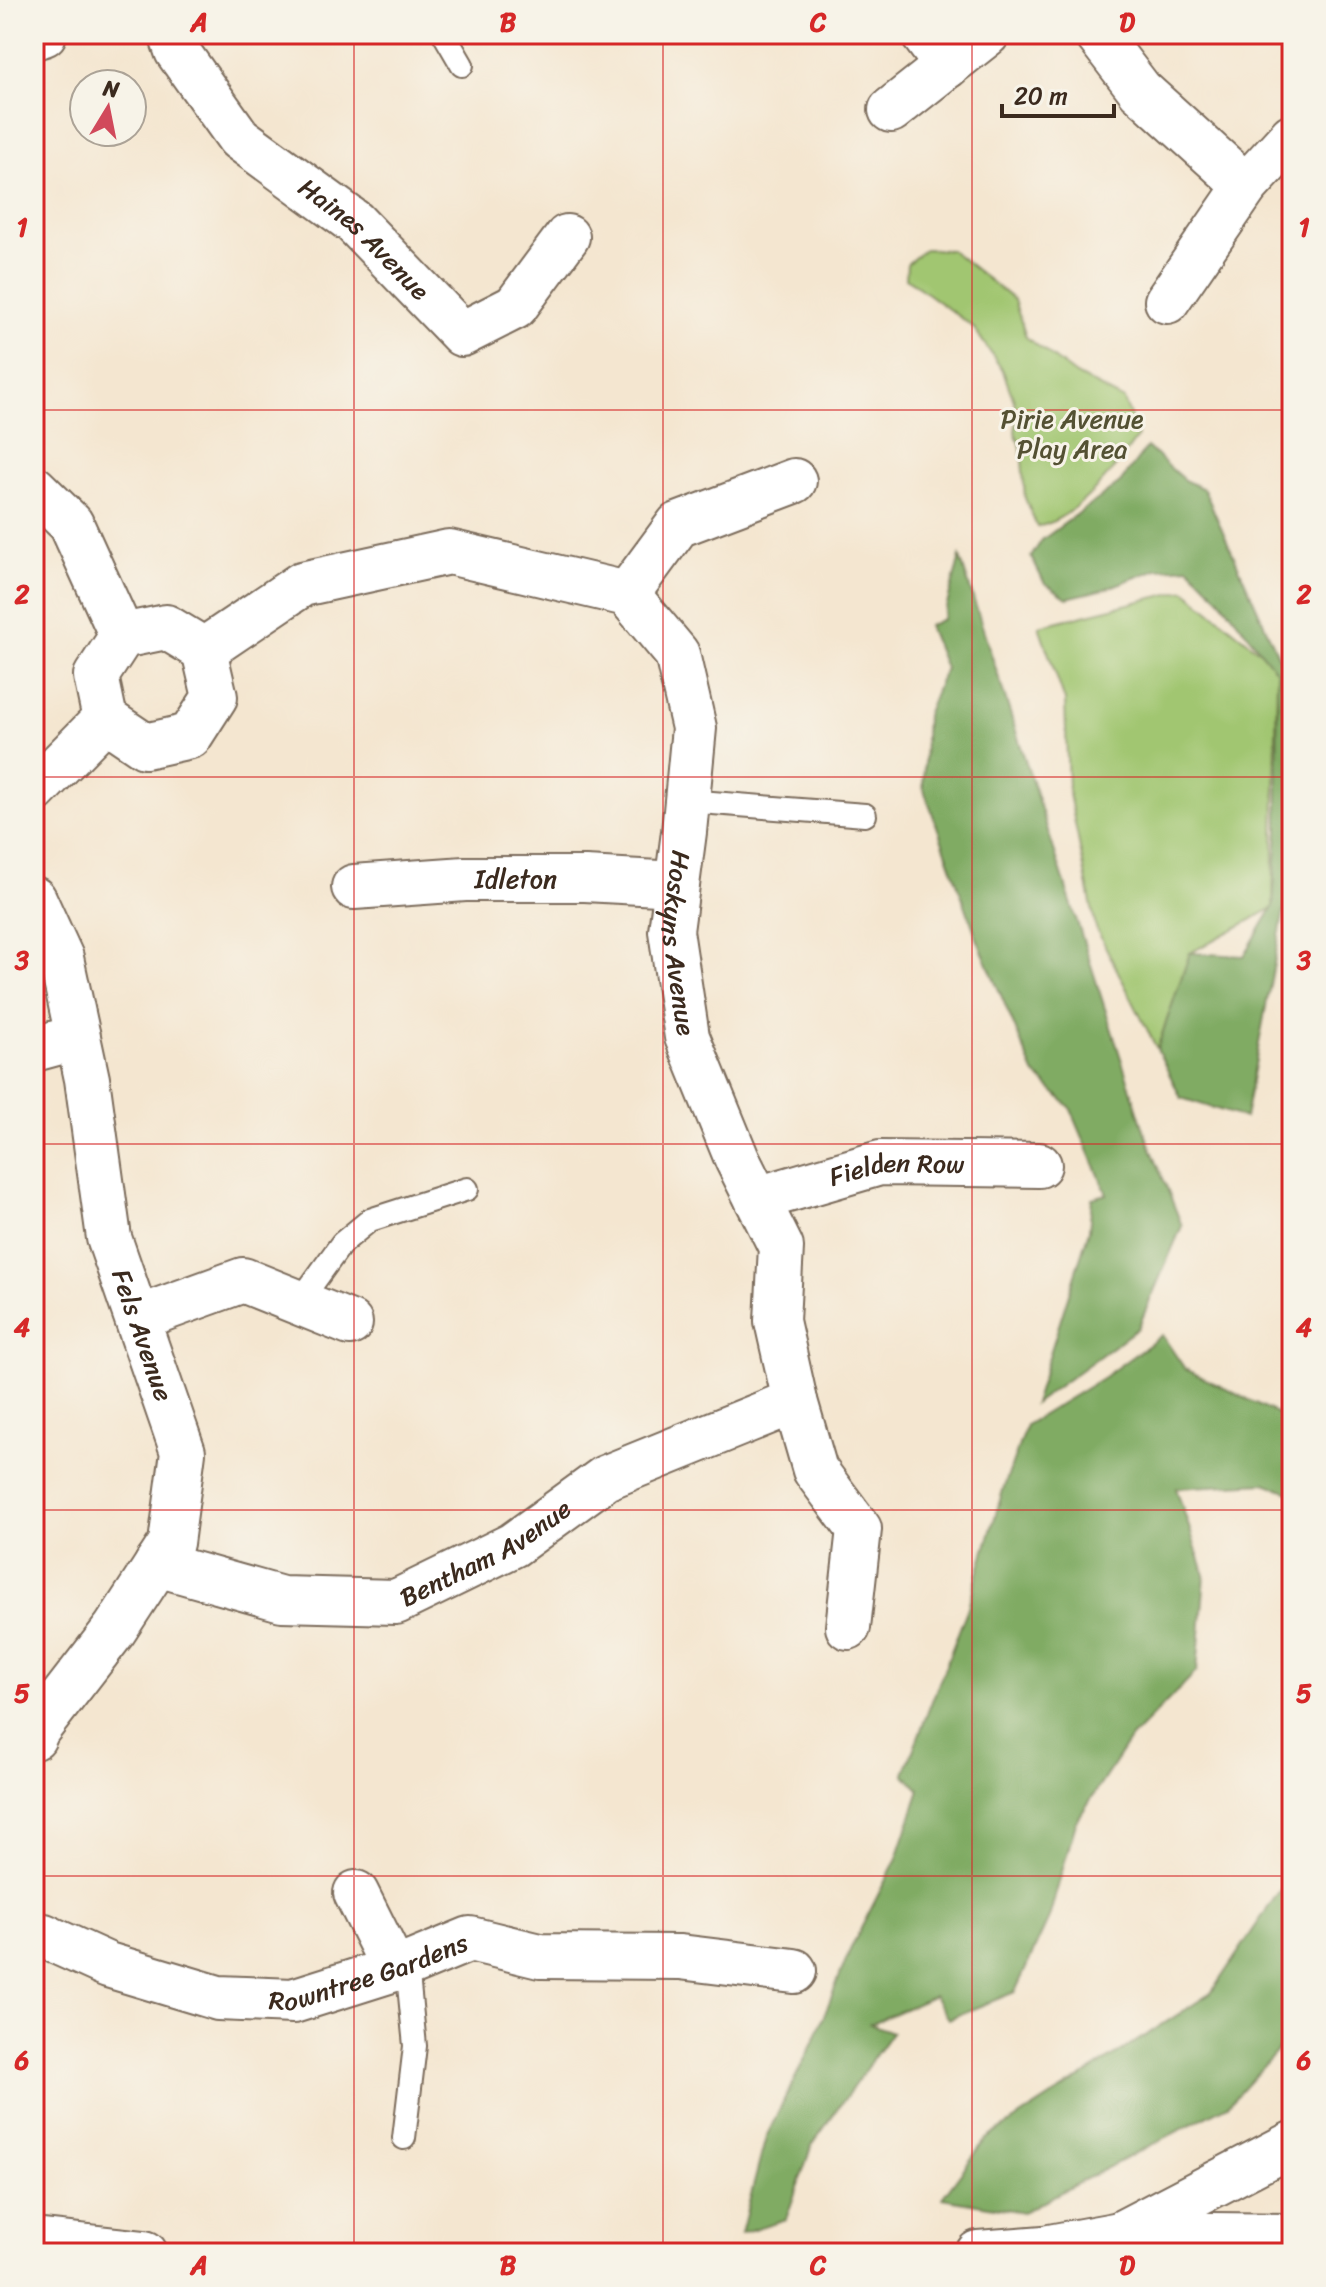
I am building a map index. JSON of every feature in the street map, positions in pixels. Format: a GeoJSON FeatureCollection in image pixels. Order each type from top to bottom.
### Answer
{"type":"FeatureCollection","features":[{"type":"Feature","properties":{"kind":"street"},"geometry":{"type":"LineString","coordinates":[[34,37],[44,34]]}},
{"type":"Feature","properties":{"kind":"street","name":"Haines Avenue"},"geometry":{"type":"LineString","coordinates":[[171,34],[177,51],[239,138],[354,222],[462,334],[515,307],[567,237]]}},
{"type":"Feature","properties":{"kind":"street"},"geometry":{"type":"LineString","coordinates":[[891,110],[935,50],[987,34]]}},
{"type":"Feature","properties":{"kind":"street"},"geometry":{"type":"LineString","coordinates":[[1097,34],[1140,90],[1246,186]]}},
{"type":"Feature","properties":{"kind":"street"},"geometry":{"type":"LineString","coordinates":[[1167,301],[1246,186],[1292,136]]}},
{"type":"Feature","properties":{"kind":"street"},"geometry":{"type":"LineString","coordinates":[[204,650],[302,584],[449,552],[627,594],[678,525],[794,481]]}},
{"type":"Feature","properties":{"kind":"street"},"geometry":{"type":"LineString","coordinates":[[34,488],[71,524],[122,636]]}},
{"type":"Feature","properties":{"kind":"street","name":"Hoskyns Avenue"},"geometry":{"type":"LineString","coordinates":[[627,594],[677,654],[694,728],[671,931],[687,1037],[737,1159],[781,1247],[777,1321],[815,1470],[859,1529],[848,1627]]}},
{"type":"Feature","properties":{"kind":"street"},"geometry":{"type":"LineString","coordinates":[[166,627],[204,650],[215,697],[190,736],[145,746],[105,719],[96,676],[122,636],[166,627]]}},
{"type":"Feature","properties":{"kind":"street"},"geometry":{"type":"LineString","coordinates":[[34,791],[105,719]]}},
{"type":"Feature","properties":{"kind":"street","name":"Idleton"},"geometry":{"type":"LineString","coordinates":[[354,887],[465,879],[585,879],[677,884]]}},
{"type":"Feature","properties":{"kind":"street","name":"Fels Avenue"},"geometry":{"type":"LineString","coordinates":[[34,899],[61,958],[87,1079],[109,1238],[183,1452],[171,1543],[115,1629],[40,1714]]}},
{"type":"Feature","properties":{"kind":"street"},"geometry":{"type":"LineString","coordinates":[[34,1049],[78,1037]]}},
{"type":"Feature","properties":{"kind":"street","name":"Fielden Row"},"geometry":{"type":"LineString","coordinates":[[757,1199],[880,1163],[1039,1165]]}},
{"type":"Feature","properties":{"kind":"street"},"geometry":{"type":"LineString","coordinates":[[138,1318],[243,1280],[350,1323]]}},
{"type":"Feature","properties":{"kind":"street","name":"Bentham Avenue"},"geometry":{"type":"LineString","coordinates":[[157,1564],[282,1599],[396,1602],[513,1545],[605,1478],[795,1401]]}},
{"type":"Feature","properties":{"kind":"street"},"geometry":{"type":"LineString","coordinates":[[356,1893],[400,1967]]}},
{"type":"Feature","properties":{"kind":"street","name":"Rowntree Gardens"},"geometry":{"type":"LineString","coordinates":[[39,1936],[108,1965],[218,1998],[293,2001],[400,1967],[470,1939],[540,1956],[680,1957],[794,1971]]}},
{"type":"Feature","properties":{"kind":"street"},"geometry":{"type":"LineString","coordinates":[[1120,2234],[1292,2144]]}},
{"type":"Feature","properties":{"kind":"street"},"geometry":{"type":"LineString","coordinates":[[978,2253],[1044,2248],[1120,2234],[1292,2236]]}},
{"type":"Feature","properties":{"kind":"street"},"geometry":{"type":"LineString","coordinates":[[34,2241],[145,2253]]}},
{"type":"Feature","properties":{"kind":"lane"},"geometry":{"type":"LineString","coordinates":[[444,34],[462,65]]}},
{"type":"Feature","properties":{"kind":"lane"},"geometry":{"type":"LineString","coordinates":[[687,801],[865,815]]}},
{"type":"Feature","properties":{"kind":"lane"},"geometry":{"type":"LineString","coordinates":[[300,1301],[342,1243],[370,1220],[467,1189]]}},
{"type":"Feature","properties":{"kind":"lane"},"geometry":{"type":"LineString","coordinates":[[400,1967],[415,2046],[404,2138]]}},
{"type":"Feature","properties":{"kind":"green space","name":"Pirie Avenue Play Area"},"geometry":{"type":"Polygon","coordinates":[[[925,249],[951,250],[1014,300],[1026,337],[1076,375],[1124,400],[1138,436],[1081,503],[1052,522],[1037,527],[1025,498],[1021,447],[1015,432],[1017,417],[1003,371],[973,327],[906,278],[907,264],[925,249]]]}},
{"type":"Feature","properties":{"kind":"green space"},"geometry":{"type":"Polygon","coordinates":[[[1147,447],[1184,480],[1204,489],[1285,671],[1292,799],[1292,868],[1245,1118],[1181,1098],[1157,1049],[1190,953],[1244,956],[1273,907],[1278,830],[1277,672],[1220,599],[1189,567],[1157,569],[1105,589],[1067,598],[1044,582],[1031,557],[1042,540],[1120,483],[1147,447]]]}},
{"type":"Feature","properties":{"kind":"green space"},"geometry":{"type":"Polygon","coordinates":[[[960,557],[1145,1133],[1182,1226],[1138,1328],[1034,1404],[1089,1230],[1092,1198],[1107,1194],[1070,1107],[1034,1073],[978,941],[923,787],[926,715],[945,668],[928,626],[943,619],[960,557]]]}},
{"type":"Feature","properties":{"kind":"green space"},"geometry":{"type":"Polygon","coordinates":[[[1185,590],[1262,653],[1277,671],[1273,908],[1190,953],[1157,1049],[1096,928],[1068,789],[1065,701],[1039,626],[1185,590]]]}},
{"type":"Feature","properties":{"kind":"green space"},"geometry":{"type":"Polygon","coordinates":[[[1162,1335],[1185,1369],[1292,1421],[1292,1493],[1265,1483],[1176,1488],[1205,1575],[1197,1671],[1131,1738],[1076,1822],[1049,1918],[1015,1992],[948,2019],[934,1996],[870,2024],[892,2032],[812,2145],[786,2219],[741,2233],[766,2137],[816,2036],[850,1950],[897,1858],[920,1790],[904,1774],[968,1607],[1026,1425],[1104,1377],[1162,1335]]]}},
{"type":"Feature","properties":{"kind":"green space"},"geometry":{"type":"Polygon","coordinates":[[[1292,1872],[1292,2035],[1228,2105],[1023,2212],[942,2198],[986,2139],[1211,1993],[1292,1872]]]}}]}
